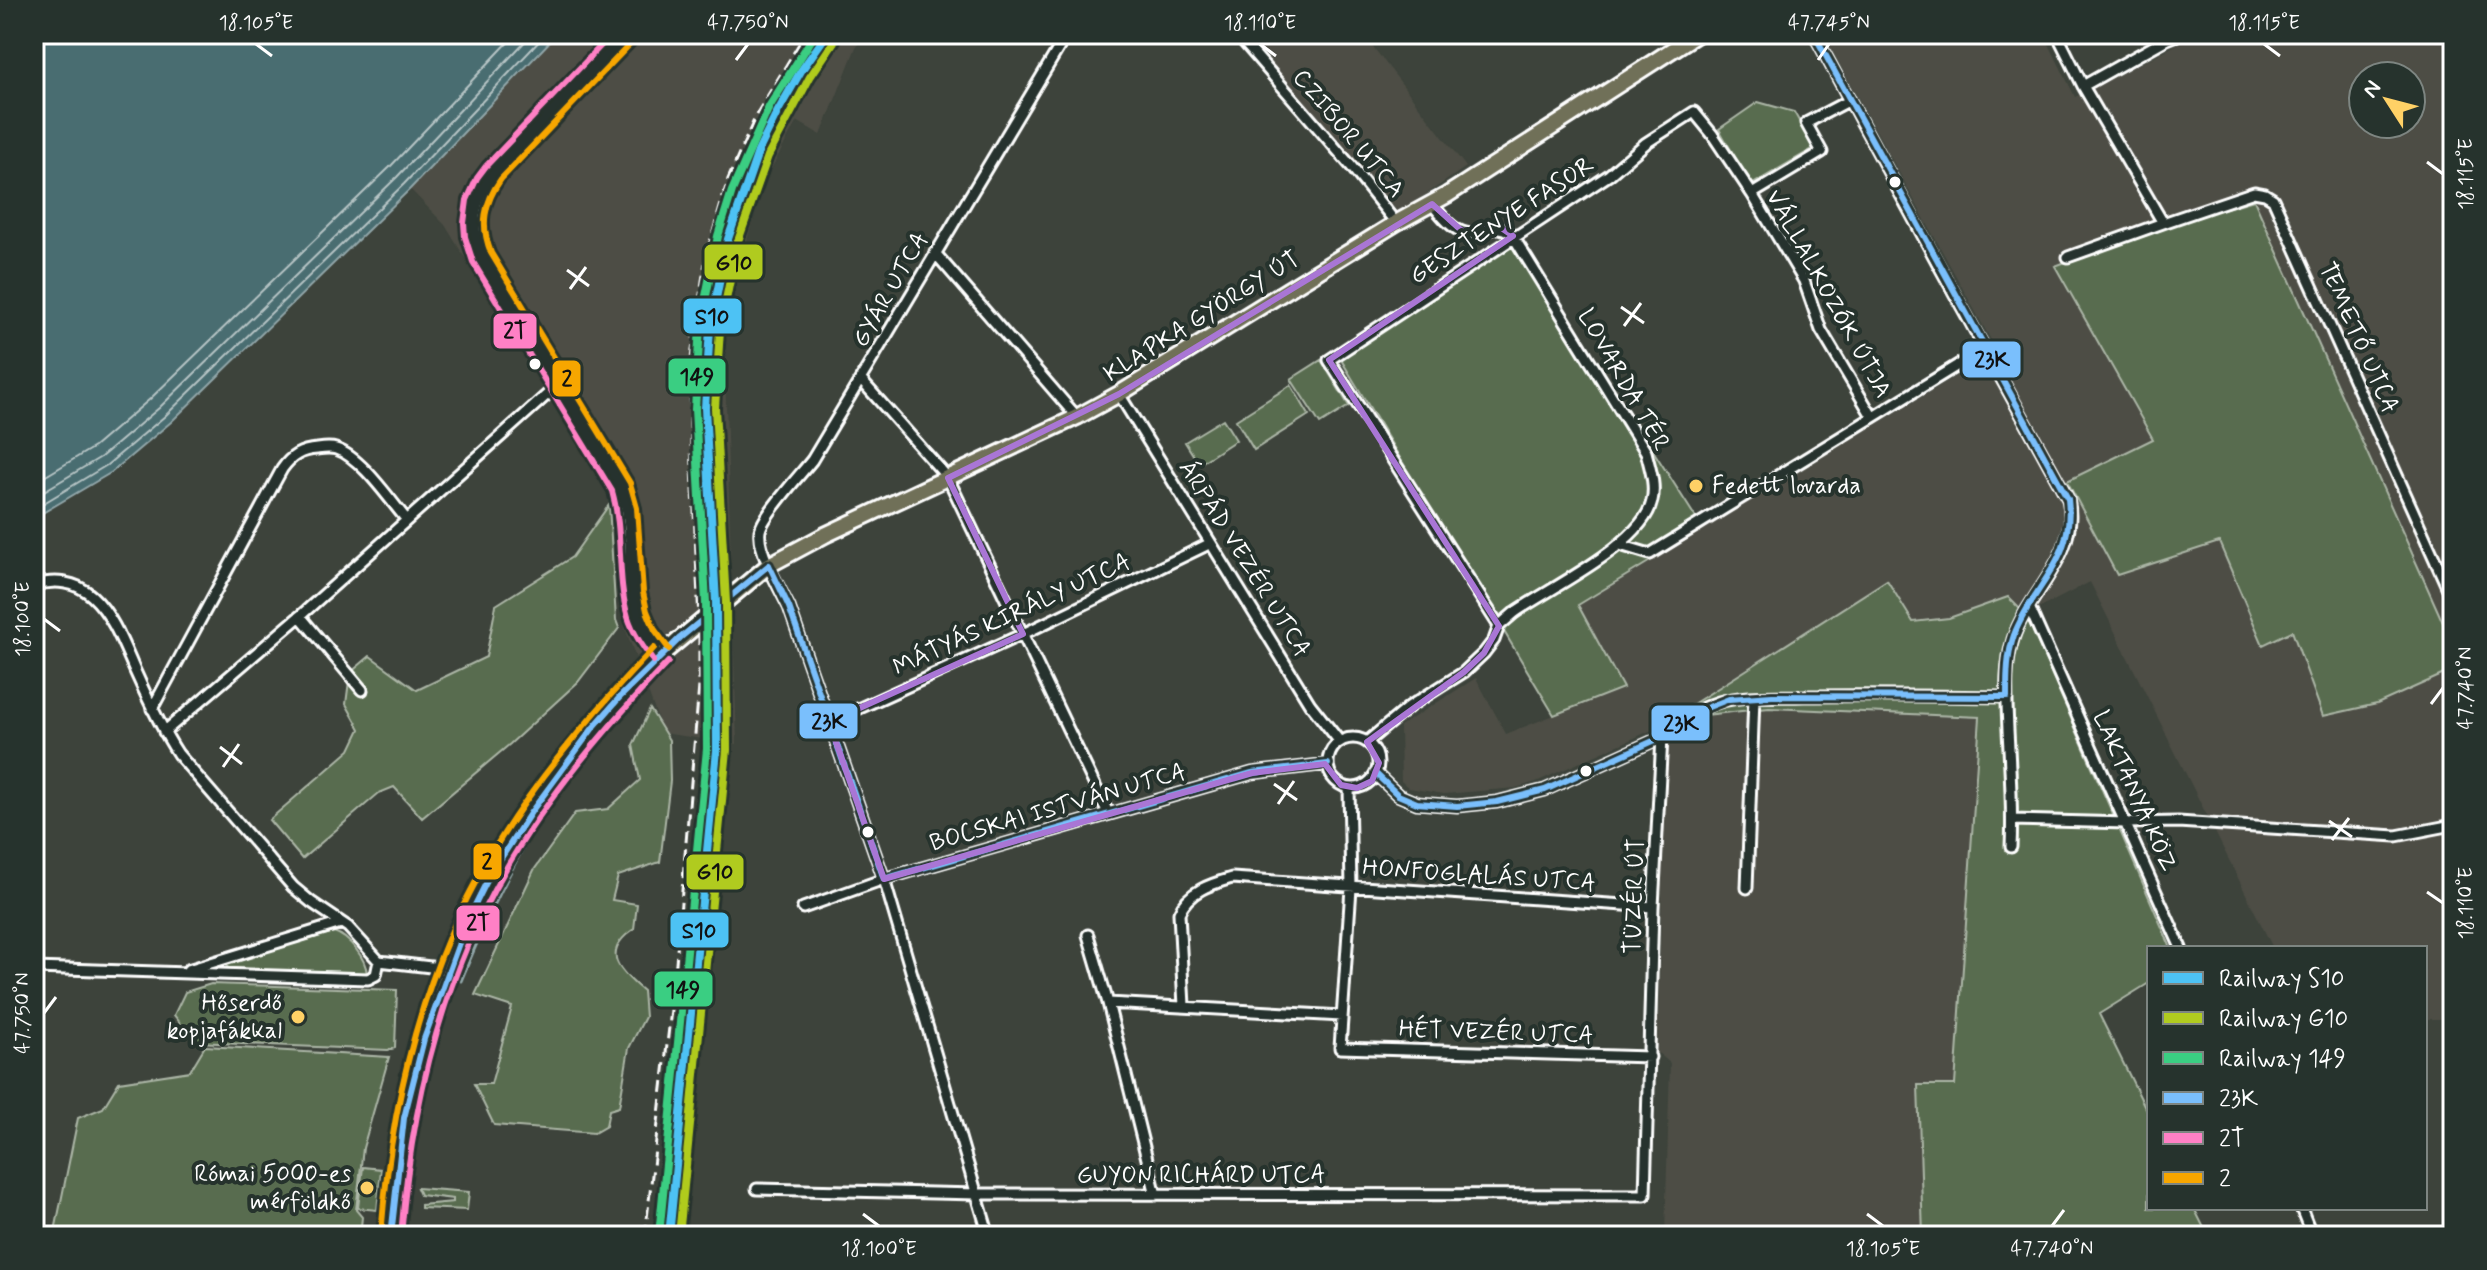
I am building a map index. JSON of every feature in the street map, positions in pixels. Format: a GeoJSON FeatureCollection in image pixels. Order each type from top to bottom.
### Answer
{"type":"FeatureCollection","features":[{"type":"Feature","properties":{"kind":"main road","name":"KLAPKA GYÖRGY ÚT"},"geometry":{"type":"LineString","coordinates":[[391,1236],[404,1118],[424,1039],[467,921],[511,841],[593,728],[661,655],[769,565],[1119,394],[1396,223],[1432,204],[1697,34]]}},
{"type":"Feature","properties":{"kind":"street"},"geometry":{"type":"LineString","coordinates":[[626,34],[513,149],[485,183],[474,208],[474,237],[482,257],[607,462],[626,500],[633,600],[642,629],[661,655]]}},
{"type":"Feature","properties":{"kind":"street","name":"GYÁR UTCA"},"geometry":{"type":"LineString","coordinates":[[989,1236],[884,879],[789,607],[769,565],[760,534],[764,520],[812,460],[1067,34]]}},
{"type":"Feature","properties":{"kind":"street","name":"CZIBOR UTCA"},"geometry":{"type":"LineString","coordinates":[[1237,34],[1396,223]]}},
{"type":"Feature","properties":{"kind":"street"},"geometry":{"type":"LineString","coordinates":[[1814,34],[2068,499],[2071,510],[2063,547],[2051,575],[2014,636],[2008,659],[2011,847]]}},
{"type":"Feature","properties":{"kind":"street"},"geometry":{"type":"LineString","coordinates":[[2057,34],[2083,86],[2163,223]]}},
{"type":"Feature","properties":{"kind":"street"},"geometry":{"type":"LineString","coordinates":[[2083,86],[2180,34]]}},
{"type":"Feature","properties":{"kind":"street"},"geometry":{"type":"LineString","coordinates":[[1752,194],[1822,152],[1806,123],[1850,100]]}},
{"type":"Feature","properties":{"kind":"street","name":"VÁLLALKOZÓK ÚTJA"},"geometry":{"type":"LineString","coordinates":[[1694,112],[1752,194],[1804,281],[1821,330],[1872,416]]}},
{"type":"Feature","properties":{"kind":"street","name":"GESZTENYE FASOR"},"geometry":{"type":"LineString","coordinates":[[1499,626],[1329,360],[1609,175],[1646,143],[1694,112]]}},
{"type":"Feature","properties":{"kind":"street","name":"TEMETŐ UTCA"},"geometry":{"type":"LineString","coordinates":[[2068,257],[2254,192],[2273,199],[2453,600]]}},
{"type":"Feature","properties":{"kind":"street"},"geometry":{"type":"LineString","coordinates":[[1432,204],[1462,231],[1477,233],[1500,227],[1508,229],[1513,236]]}},
{"type":"Feature","properties":{"kind":"street","name":"LOVARDA TÉR"},"geometry":{"type":"LineString","coordinates":[[1513,236],[1646,452],[1653,478],[1652,500],[1641,524],[1620,545]]}},
{"type":"Feature","properties":{"kind":"street"},"geometry":{"type":"LineString","coordinates":[[935,253],[1077,417]]}},
{"type":"Feature","properties":{"kind":"street","name":"VÁLLALKOZÓK ÚTJA"},"geometry":{"type":"LineString","coordinates":[[1620,545],[1650,554],[1984,349]]}},
{"type":"Feature","properties":{"kind":"street"},"geometry":{"type":"LineString","coordinates":[[861,380],[948,478],[1108,813]]}},
{"type":"Feature","properties":{"kind":"street"},"geometry":{"type":"LineString","coordinates":[[164,732],[300,616],[559,384]]}},
{"type":"Feature","properties":{"kind":"street","name":"ÁRPÁD VEZÉR UTCA"},"geometry":{"type":"LineString","coordinates":[[1119,394],[1310,704],[1340,742]]}},
{"type":"Feature","properties":{"kind":"street"},"geometry":{"type":"LineString","coordinates":[[152,709],[290,457],[308,449],[333,448],[342,452],[355,461],[406,519]]}},
{"type":"Feature","properties":{"kind":"street","name":"MÁTYÁS KIRÁLY UTCA"},"geometry":{"type":"LineString","coordinates":[[829,722],[1023,634],[1211,543]]}},
{"type":"Feature","properties":{"kind":"street"},"geometry":{"type":"LineString","coordinates":[[1367,742],[1410,706],[1464,672],[1494,640],[1499,626],[1538,596],[1620,545]]}},
{"type":"Feature","properties":{"kind":"street"},"geometry":{"type":"LineString","coordinates":[[34,586],[46,582],[70,583],[92,595],[109,617],[152,709],[178,754],[293,887],[348,927],[379,961],[448,969]]}},
{"type":"Feature","properties":{"kind":"street","name":"LAKTANYA KÖZ"},"geometry":{"type":"LineString","coordinates":[[2029,607],[2180,946]]}},
{"type":"Feature","properties":{"kind":"street"},"geometry":{"type":"LineString","coordinates":[[300,616],[362,690]]}},
{"type":"Feature","properties":{"kind":"street"},"geometry":{"type":"LineString","coordinates":[[1376,774],[1398,795],[1417,803],[1457,806],[1497,802],[1545,790],[1662,737],[1676,724],[1720,701],[1754,697],[1871,695],[2007,697]]}},
{"type":"Feature","properties":{"kind":"street"},"geometry":{"type":"LineString","coordinates":[[1747,888],[1754,697]]}},
{"type":"Feature","properties":{"kind":"street","name":"TÜZÉR ÚT"},"geometry":{"type":"LineString","coordinates":[[1645,1195],[1653,907],[1662,737]]}},
{"type":"Feature","properties":{"kind":"street"},"geometry":{"type":"LineString","coordinates":[[1350,738],[1367,742],[1376,752],[1379,763],[1376,774],[1365,786],[1349,788],[1334,780],[1328,764],[1329,755],[1340,742],[1350,738]]}},
{"type":"Feature","properties":{"kind":"street","name":"BOCSKAI ISTVÁN UTCA"},"geometry":{"type":"LineString","coordinates":[[803,908],[884,879],[1252,773],[1328,764]]}},
{"type":"Feature","properties":{"kind":"street","name":"HONFOGLALÁS UTCA"},"geometry":{"type":"LineString","coordinates":[[1340,1048],[1351,888],[1349,788]]}},
{"type":"Feature","properties":{"kind":"street"},"geometry":{"type":"LineString","coordinates":[[2012,820],[2178,822],[2396,836],[2453,825]]}},
{"type":"Feature","properties":{"kind":"street","name":"HONFOGLALÁS UTCA"},"geometry":{"type":"LineString","coordinates":[[1184,1006],[1179,913],[1182,905],[1208,884],[1232,878],[1653,907]]}},
{"type":"Feature","properties":{"kind":"street"},"geometry":{"type":"LineString","coordinates":[[180,972],[341,923]]}},
{"type":"Feature","properties":{"kind":"street"},"geometry":{"type":"LineString","coordinates":[[1088,935],[1156,1195]]}},
{"type":"Feature","properties":{"kind":"street"},"geometry":{"type":"LineString","coordinates":[[225,959],[224,968],[230,975]]}},
{"type":"Feature","properties":{"kind":"street"},"geometry":{"type":"LineString","coordinates":[[34,968],[368,979],[376,975],[379,961]]}},
{"type":"Feature","properties":{"kind":"street"},"geometry":{"type":"LineString","coordinates":[[1108,1003],[1342,1016]]}},
{"type":"Feature","properties":{"kind":"street","name":"HÉT VEZÉR UTCA"},"geometry":{"type":"LineString","coordinates":[[1340,1048],[1650,1057]]}},
{"type":"Feature","properties":{"kind":"street","name":"GUYON RICHÁRD UTCA"},"geometry":{"type":"LineString","coordinates":[[757,1189],[978,1194],[1645,1195]]}},
{"type":"Feature","properties":{"kind":"street"},"geometry":{"type":"LineString","coordinates":[[2302,1210],[2312,1236]]}},
{"type":"Feature","properties":{"kind":"highlighted area"},"geometry":{"type":"Polygon","coordinates":[[[1432,204],[1462,231],[1500,227],[1513,236],[1329,360],[1499,626],[1484,653],[1464,672],[1367,742],[1379,763],[1372,781],[1357,788],[1341,785],[1325,764],[1252,773],[884,879],[829,722],[1023,634],[948,478],[1119,394],[1432,204]]]}},
{"type":"Feature","properties":{"kind":"shaded area"},"geometry":{"type":"Polygon","coordinates":[[[557,34],[865,34],[856,47],[821,135],[797,121],[764,182],[733,288],[725,348],[725,374],[737,744],[663,733],[624,625],[619,511],[445,225],[410,189],[557,34]]]}},
{"type":"Feature","properties":{"kind":"shaded area"},"geometry":{"type":"Polygon","coordinates":[[[1246,34],[1363,34],[1466,167],[1399,213],[1246,34]]]}},
{"type":"Feature","properties":{"kind":"shaded area"},"geometry":{"type":"Polygon","coordinates":[[[1823,34],[2044,34],[2075,97],[2193,36],[2453,34],[2453,645],[2254,200],[2055,267],[2153,440],[2219,542],[2262,645],[2292,631],[2377,704],[2453,670],[2453,1019],[2427,1019],[2427,946],[2272,946],[2090,582],[2026,615],[2008,597],[1949,618],[1912,622],[1887,580],[1654,729],[1536,782],[1516,788],[1444,794],[1409,788],[1401,781],[1400,726],[1476,678],[1506,734],[1622,688],[1578,605],[1997,351],[1823,34]]]}},
{"type":"Feature","properties":{"kind":"shaded area"},"geometry":{"type":"Polygon","coordinates":[[[1769,708],[1980,717],[1955,1086],[1918,1086],[1923,1236],[1665,1236],[1670,1063],[1657,1052],[1666,746],[1696,716],[1769,708]]]}},
{"type":"Feature","properties":{"kind":"green space"},"geometry":{"type":"Polygon","coordinates":[[[1758,102],[1794,112],[1814,148],[1751,185],[1719,129],[1758,102]]]}},
{"type":"Feature","properties":{"kind":"green space"},"geometry":{"type":"Polygon","coordinates":[[[2254,200],[2453,645],[2453,670],[2377,704],[2323,716],[2292,631],[2263,645],[2219,542],[2117,575],[2067,481],[2153,439],[2055,266],[2156,228],[2254,200]]]}},
{"type":"Feature","properties":{"kind":"green space"},"geometry":{"type":"Polygon","coordinates":[[[1519,240],[1703,529],[1578,605],[1623,688],[1554,715],[1340,358],[1519,240]]]}},
{"type":"Feature","properties":{"kind":"green space"},"geometry":{"type":"Polygon","coordinates":[[[1321,360],[1349,406],[1320,424],[1291,379],[1321,360]]]}},
{"type":"Feature","properties":{"kind":"green space"},"geometry":{"type":"Polygon","coordinates":[[[1291,385],[1309,415],[1254,450],[1236,420],[1291,385]]]}},
{"type":"Feature","properties":{"kind":"green space"},"geometry":{"type":"Polygon","coordinates":[[[1223,419],[1236,440],[1199,464],[1185,442],[1223,419]]]}},
{"type":"Feature","properties":{"kind":"green space"},"geometry":{"type":"Polygon","coordinates":[[[609,505],[619,628],[578,682],[422,818],[394,787],[379,793],[302,859],[269,820],[350,750],[360,729],[346,704],[350,673],[370,656],[417,690],[486,657],[496,605],[572,557],[609,505]]]}},
{"type":"Feature","properties":{"kind":"green space"},"geometry":{"type":"Polygon","coordinates":[[[1887,580],[1913,622],[1949,618],[2008,597],[2026,615],[2170,946],[2147,946],[2147,984],[2099,1014],[2147,1111],[2147,1210],[2195,1210],[2208,1236],[1923,1236],[1918,1085],[1955,1085],[1980,717],[1769,708],[1696,716],[1666,746],[1654,729],[1887,580]]]}},
{"type":"Feature","properties":{"kind":"green space"},"geometry":{"type":"Polygon","coordinates":[[[650,709],[669,740],[670,781],[660,862],[618,876],[612,900],[637,904],[634,929],[624,937],[616,953],[621,969],[643,991],[645,1017],[629,1048],[619,1107],[609,1110],[606,1126],[594,1133],[494,1125],[474,1084],[491,1084],[512,1007],[475,995],[534,870],[575,813],[608,809],[640,780],[633,745],[650,709]]]}},
{"type":"Feature","properties":{"kind":"green space"},"geometry":{"type":"Polygon","coordinates":[[[334,932],[356,949],[364,961],[367,974],[229,971],[226,963],[334,932]]]}},
{"type":"Feature","properties":{"kind":"green space"},"geometry":{"type":"Polygon","coordinates":[[[211,984],[397,990],[395,1048],[195,1042],[174,1015],[185,992],[211,984]]]}},
{"type":"Feature","properties":{"kind":"green space"},"geometry":{"type":"Polygon","coordinates":[[[205,1046],[389,1057],[363,1148],[356,1210],[362,1217],[360,1236],[54,1236],[78,1118],[103,1108],[119,1082],[190,1071],[205,1046]]]}},
{"type":"Feature","properties":{"kind":"green space"},"geometry":{"type":"Polygon","coordinates":[[[363,1167],[381,1169],[377,1210],[358,1208],[363,1167]]]}},
{"type":"Feature","properties":{"kind":"green space"},"geometry":{"type":"Polygon","coordinates":[[[417,1188],[469,1192],[467,1210],[421,1208],[421,1205],[453,1202],[453,1199],[420,1195],[417,1188]]]}},
{"type":"Feature","properties":{"kind":"water"},"geometry":{"type":"Polygon","coordinates":[[[34,34],[557,34],[410,189],[171,422],[112,472],[34,518],[34,34]]]}},
{"type":"Feature","properties":{"kind":"waterway"},"geometry":{"type":"LineString","coordinates":[[461,981],[529,837],[589,749],[643,688]]}},
{"type":"Feature","properties":{"kind":"waterway"},"geometry":{"type":"LineString","coordinates":[[378,1236],[383,1196]]}},
{"type":"Feature","properties":{"kind":"waterway"},"geometry":{"type":"LineString","coordinates":[[401,1236],[404,1204]]}},
{"type":"Feature","properties":{"kind":"railway"},"geometry":{"type":"LineString","coordinates":[[645,1236],[675,975],[699,686],[690,424],[694,331],[706,256],[728,179],[757,113],[805,34]]}},
{"type":"Feature","properties":{"kind":"rail line","name":"149"},"geometry":{"type":"LineString","coordinates":[[659,1235],[707,749],[706,602],[695,409],[700,326],[718,236],[732,191],[769,107],[815,34]]}},
{"type":"Feature","properties":{"kind":"rail line","name":"S10"},"geometry":{"type":"LineString","coordinates":[[669,1236],[717,750],[716,602],[705,408],[710,328],[728,239],[758,152],[801,71],[827,34]]}},
{"type":"Feature","properties":{"kind":"rail line","name":"G10"},"geometry":{"type":"LineString","coordinates":[[679,1236],[727,750],[726,602],[715,408],[720,329],[738,241],[768,156],[810,77],[835,40]]}},
{"type":"Feature","properties":{"kind":"transit line","name":"2T"},"geometry":{"type":"LineString","coordinates":[[612,34],[486,166],[467,200],[464,223],[473,262],[612,491],[618,523],[624,602],[635,634],[653,661]]}},
{"type":"Feature","properties":{"kind":"transit line","name":"23K"},"geometry":{"type":"LineString","coordinates":[[1814,34],[2068,499],[2069,521],[2059,556],[2014,635],[2007,674],[2007,697]]}},
{"type":"Feature","properties":{"kind":"transit line","name":"2"},"geometry":{"type":"LineString","coordinates":[[633,41],[501,179],[487,206],[485,224],[491,253],[630,483],[637,508],[647,611],[655,630],[669,649]]}},
{"type":"Feature","properties":{"kind":"transit line","name":"23K"},"geometry":{"type":"LineString","coordinates":[[769,565],[789,607],[884,879]]}},
{"type":"Feature","properties":{"kind":"transit line","name":"23K"},"geometry":{"type":"LineString","coordinates":[[391,1236],[404,1118],[424,1039],[467,921],[490,875],[531,812],[620,697],[680,638],[769,565]]}},
{"type":"Feature","properties":{"kind":"transit line","name":"2"},"geometry":{"type":"LineString","coordinates":[[381,1235],[393,1137],[413,1040],[445,947],[465,902],[506,830],[544,775],[654,648]]}},
{"type":"Feature","properties":{"kind":"transit line","name":"2T"},"geometry":{"type":"LineString","coordinates":[[401,1236],[412,1141],[432,1048],[462,958],[482,914],[521,843],[559,788],[668,662]]}},
{"type":"Feature","properties":{"kind":"transit line","name":"23K"},"geometry":{"type":"LineString","coordinates":[[1376,774],[1398,795],[1417,803],[1457,806],[1497,802],[1545,790],[1662,737],[1696,712],[1729,699],[1772,696],[2007,697]]}},
{"type":"Feature","properties":{"kind":"transit line","name":"23K"},"geometry":{"type":"LineString","coordinates":[[884,879],[1252,773],[1328,764]]}},
{"type":"Feature","properties":{"kind":"place","name":"Fedett lovarda"},"geometry":{"type":"Point","coordinates":[1696,486]}},
{"type":"Feature","properties":{"kind":"place","name":"Hőserdő kopjafákkal"},"geometry":{"type":"Point","coordinates":[298,1017]}},
{"type":"Feature","properties":{"kind":"place","name":"Római 5000-es mérföldkő"},"geometry":{"type":"Point","coordinates":[367,1188]}}]}
